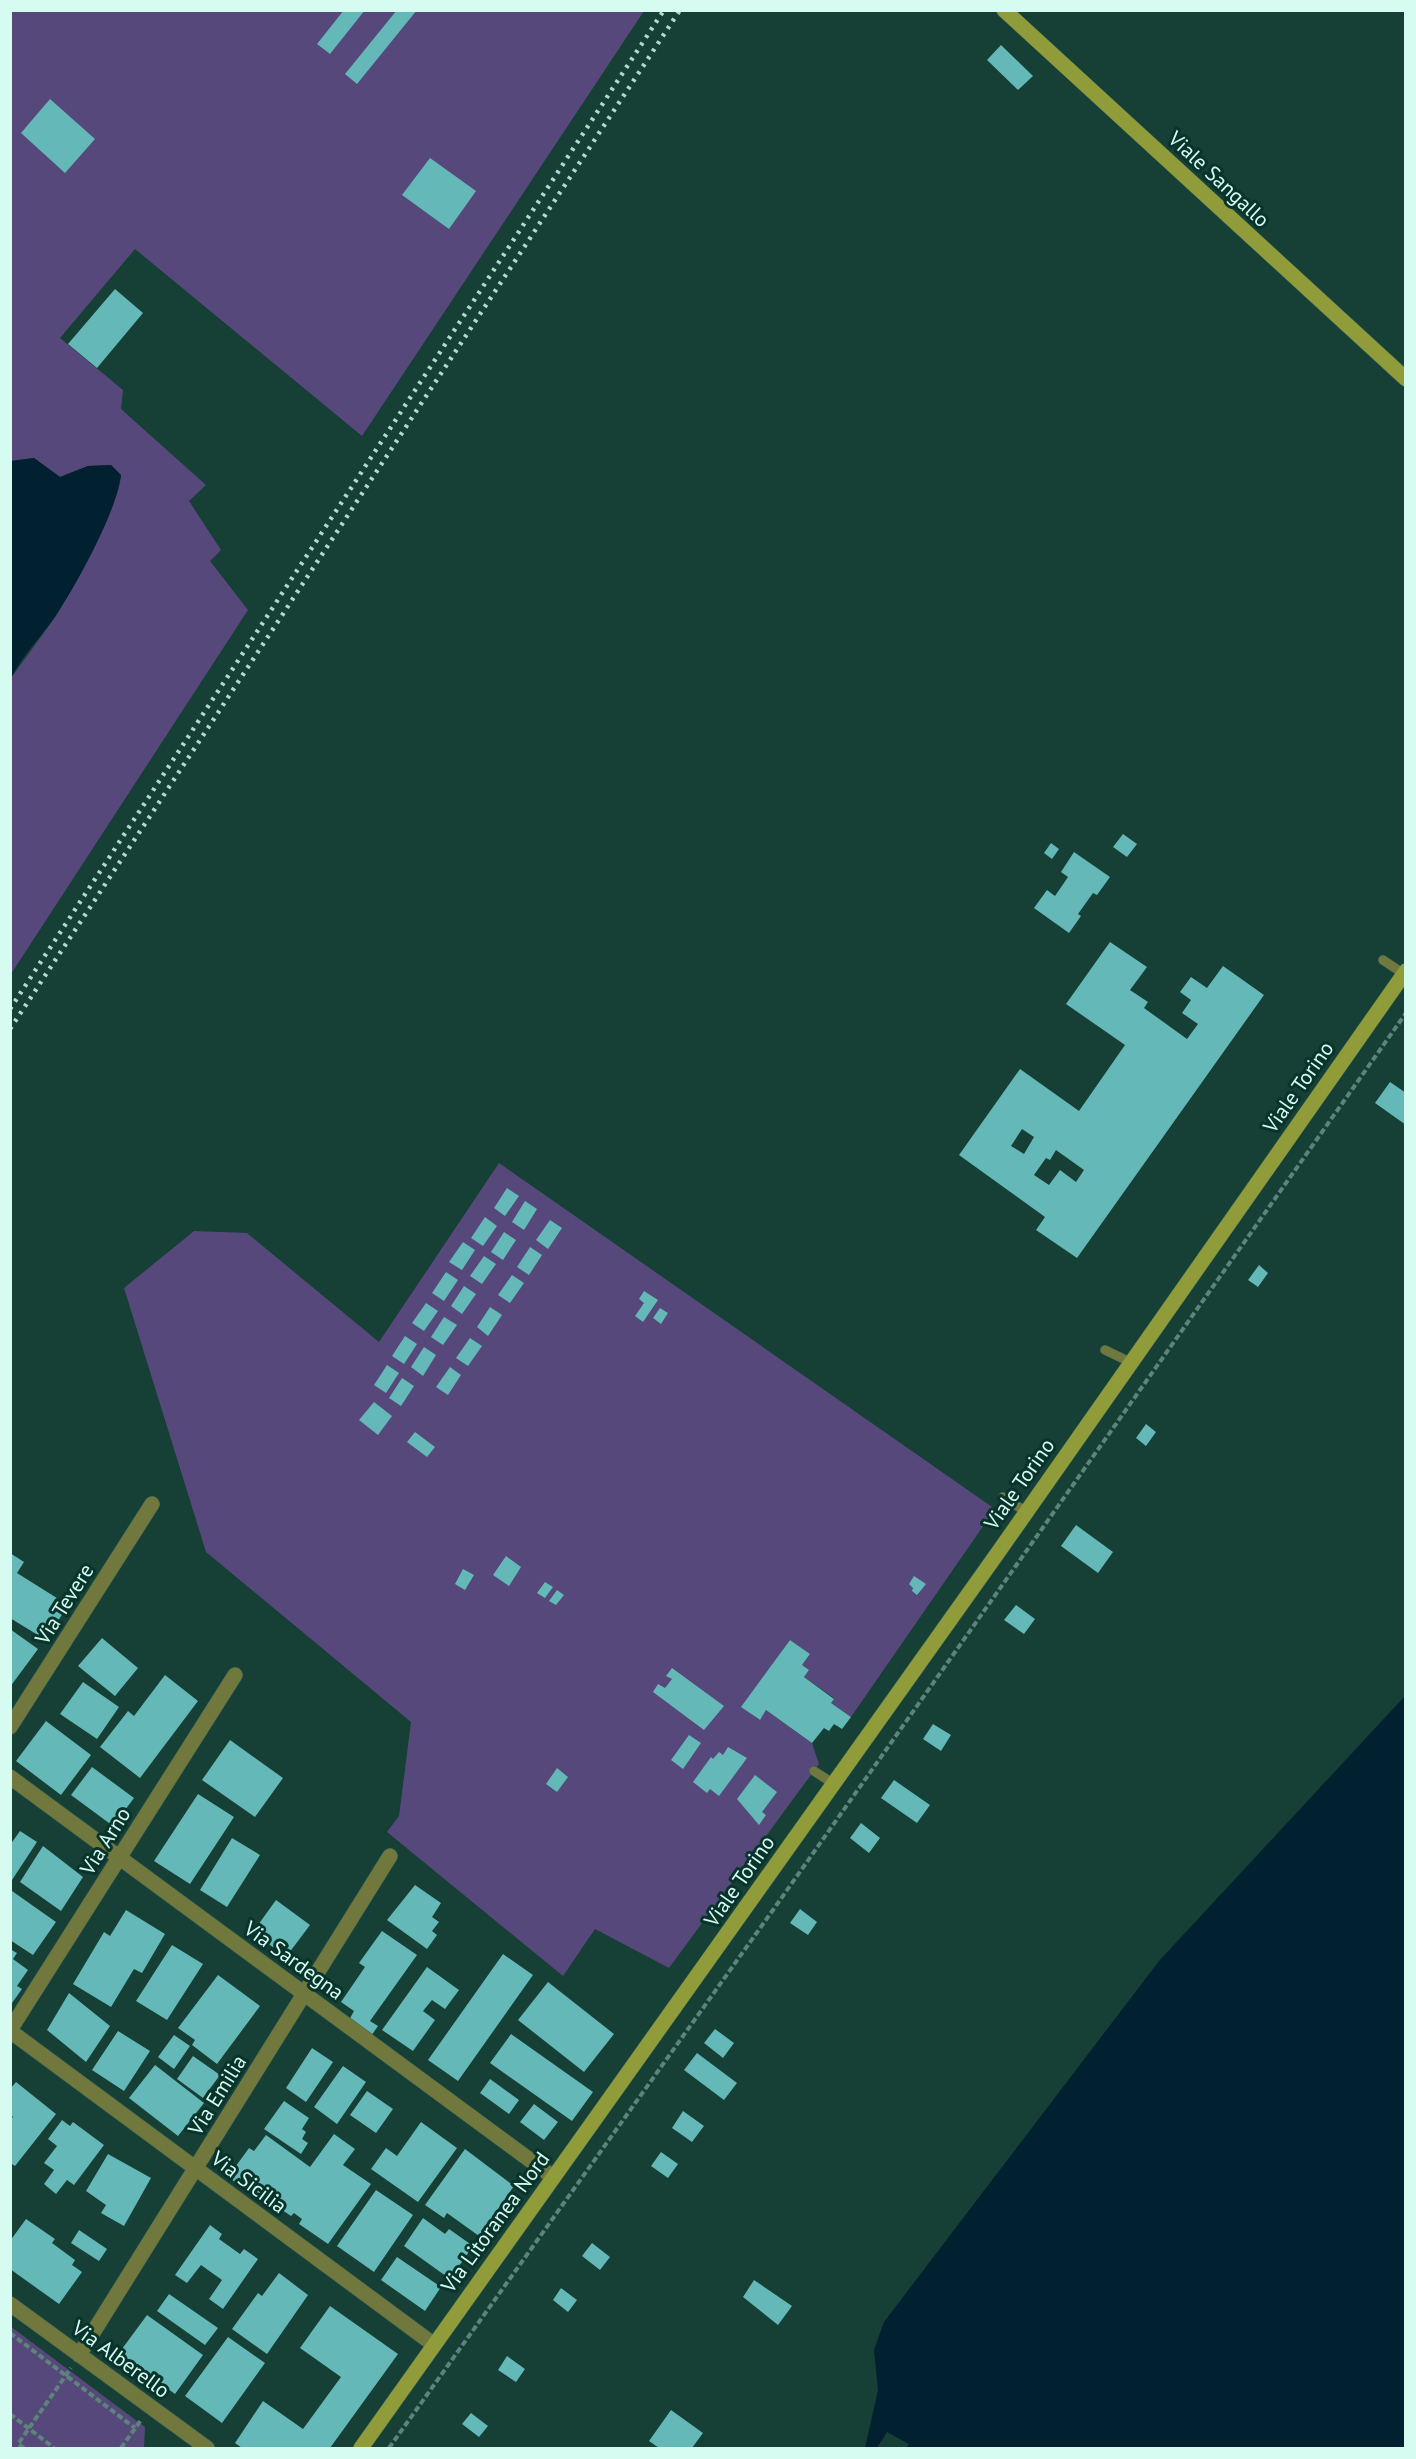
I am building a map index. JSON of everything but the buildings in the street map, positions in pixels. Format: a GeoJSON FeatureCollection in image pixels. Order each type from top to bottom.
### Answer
{"type":"FeatureCollection","features":[{"type":"Feature","properties":{"kind":"street","name":"Viale Sangallo"},"geometry":{"type":"LineString","coordinates":[[1004,10],[1406,379]]}},
{"type":"Feature","properties":{"kind":"street","name":"Viale Torino"},"geometry":{"type":"LineString","coordinates":[[665,2021],[1405,972]]}},
{"type":"Feature","properties":{"kind":"street","name":"Via Tevere"},"geometry":{"type":"LineString","coordinates":[[10,1727],[152,1504]]}},
{"type":"Feature","properties":{"kind":"street","name":"Via Arno"},"geometry":{"type":"LineString","coordinates":[[10,2031],[235,1675]]}},
{"type":"Feature","properties":{"kind":"street","name":"Via Sardegna"},"geometry":{"type":"LineString","coordinates":[[10,1777],[553,2177]]}},
{"type":"Feature","properties":{"kind":"street","name":"Via Emilia"},"geometry":{"type":"LineString","coordinates":[[80,2355],[390,1856]]}},
{"type":"Feature","properties":{"kind":"street","name":"Via Litoranea Nord"},"geometry":{"type":"LineString","coordinates":[[361,2448],[665,2021]]}},
{"type":"Feature","properties":{"kind":"street","name":"Via Sicilia"},"geometry":{"type":"LineString","coordinates":[[10,2031],[434,2344]]}},
{"type":"Feature","properties":{"kind":"street","name":"Via Alberello"},"geometry":{"type":"LineString","coordinates":[[10,2304],[207,2448]]}},
{"type":"Feature","properties":{"kind":"lane"},"geometry":{"type":"LineString","coordinates":[[1383,960],[1405,972]]}},
{"type":"Feature","properties":{"kind":"lane"},"geometry":{"type":"LineString","coordinates":[[1105,1350],[1130,1362]]}},
{"type":"Feature","properties":{"kind":"lane"},"geometry":{"type":"LineString","coordinates":[[1003,1497],[1025,1511]]}},
{"type":"Feature","properties":{"kind":"lane"},"geometry":{"type":"LineString","coordinates":[[814,1771],[834,1784]]}},
{"type":"Feature","properties":{"kind":"path"},"geometry":{"type":"LineString","coordinates":[[389,2448],[773,1910],[1406,1014]]}},
{"type":"Feature","properties":{"kind":"path"},"geometry":{"type":"LineString","coordinates":[[10,2333],[135,2428]]}},
{"type":"Feature","properties":{"kind":"path"},"geometry":{"type":"LineString","coordinates":[[24,2448],[18,2444],[80,2355]]}},
{"type":"Feature","properties":{"kind":"path"},"geometry":{"type":"LineString","coordinates":[[121,2448],[150,2407]]}},
{"type":"Feature","properties":{"kind":"path"},"geometry":{"type":"LineString","coordinates":[[10,2414],[54,2448]]}},
{"type":"Feature","properties":{"kind":"shaded area"},"geometry":{"type":"Polygon","coordinates":[[[11,11],[644,11],[362,436],[135,249],[60,338],[123,390],[121,409],[206,485],[189,501],[221,550],[210,561],[248,610],[11,974],[11,678],[56,616],[94,547],[121,475],[111,465],[88,466],[60,477],[34,458],[11,461],[11,11]]]}},
{"type":"Feature","properties":{"kind":"shaded area"},"geometry":{"type":"Polygon","coordinates":[[[499,1163],[995,1509],[851,1717],[831,1703],[834,1698],[804,1677],[809,1670],[802,1665],[810,1654],[790,1640],[742,1707],[759,1720],[766,1710],[812,1743],[819,1764],[669,1968],[595,1929],[563,1976],[387,1832],[399,1816],[411,1722],[206,1552],[124,1288],[194,1231],[247,1233],[379,1342],[499,1163]]]}},
{"type":"Feature","properties":{"kind":"shaded area"},"geometry":{"type":"Polygon","coordinates":[[[10,2326],[145,2427],[144,2448],[11,2448],[10,2326]]]}},
{"type":"Feature","properties":{"kind":"water"},"geometry":{"type":"Polygon","coordinates":[[[34,458],[60,477],[88,466],[111,465],[121,475],[112,507],[84,569],[54,618],[11,678],[11,461],[34,458]]]}},
{"type":"Feature","properties":{"kind":"water"},"geometry":{"type":"Polygon","coordinates":[[[1405,1696],[1405,2448],[865,2448],[878,2390],[874,2350],[884,2322],[1159,1961],[1405,1696]]]}},
{"type":"Feature","properties":{"kind":"pier"},"geometry":{"type":"Polygon","coordinates":[[[887,2432],[909,2444],[906,2448],[877,2448],[887,2432]]]}},
{"type":"Feature","properties":{"kind":"railway"},"geometry":{"type":"LineString","coordinates":[[10,1009],[664,10]]}},
{"type":"Feature","properties":{"kind":"railway"},"geometry":{"type":"LineString","coordinates":[[10,1029],[680,10]]}}]}
